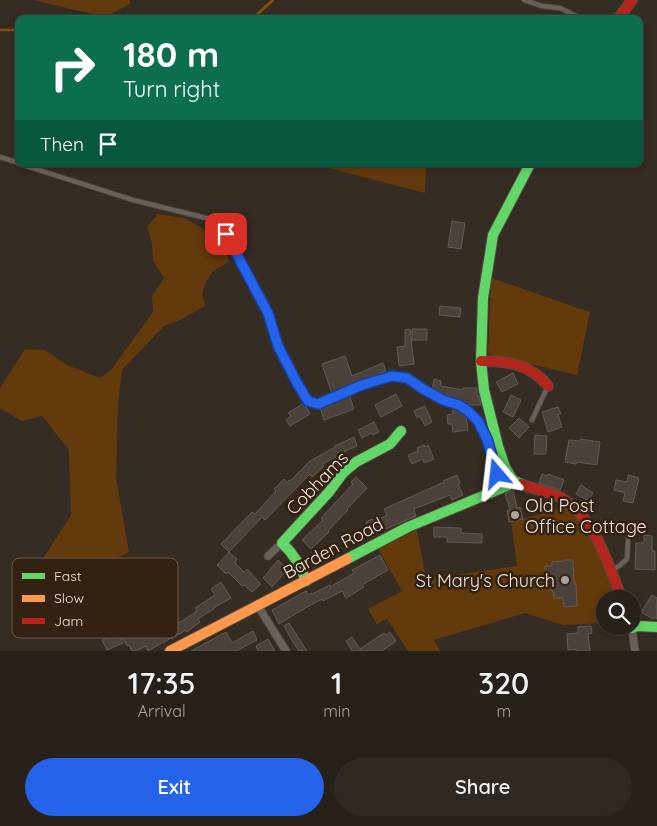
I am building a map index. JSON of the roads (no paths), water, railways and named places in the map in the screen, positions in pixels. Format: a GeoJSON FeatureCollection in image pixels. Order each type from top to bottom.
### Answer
{"type":"FeatureCollection","features":[{"type":"Feature","properties":{"kind":"street"},"geometry":{"type":"LineString","coordinates":[[621,15],[632,0]]}},
{"type":"Feature","properties":{"kind":"street"},"geometry":{"type":"LineString","coordinates":[[528,167],[493,234],[483,298],[481,360],[484,390],[510,483],[549,492],[572,507],[588,523],[599,542],[619,590]]}},
{"type":"Feature","properties":{"kind":"street"},"geometry":{"type":"LineString","coordinates":[[481,360],[501,361],[521,366],[541,376],[548,386]]}},
{"type":"Feature","properties":{"kind":"street","name":"Cobhams"},"geometry":{"type":"LineString","coordinates":[[268,556],[329,492],[343,473],[356,462],[390,444],[401,431]]}},
{"type":"Feature","properties":{"kind":"street","name":"Barden Road"},"geometry":{"type":"LineString","coordinates":[[170,651],[408,527],[510,483]]}},
{"type":"Feature","properties":{"kind":"street"},"geometry":{"type":"LineString","coordinates":[[282,542],[291,551],[300,565],[306,581]]}},
{"type":"Feature","properties":{"kind":"street"},"geometry":{"type":"LineString","coordinates":[[258,606],[286,651]]}},
{"type":"Feature","properties":{"kind":"street"},"geometry":{"type":"LineString","coordinates":[[641,626],[657,627]]}},
{"type":"Feature","properties":{"kind":"street"},"geometry":{"type":"LineString","coordinates":[[633,635],[635,651]]}},
{"type":"Feature","properties":{"kind":"lane"},"geometry":{"type":"LineString","coordinates":[[524,0],[542,6],[560,8],[574,15]]}},
{"type":"Feature","properties":{"kind":"lane"},"geometry":{"type":"LineString","coordinates":[[0,157],[15,163]]}},
{"type":"Feature","properties":{"kind":"lane"},"geometry":{"type":"LineString","coordinates":[[28,167],[133,200],[214,220],[226,234],[268,313],[278,346],[308,401],[318,404],[392,376],[407,378],[443,400],[459,405],[478,421],[487,439],[497,474],[510,483]]}},
{"type":"Feature","properties":{"kind":"lane"},"geometry":{"type":"LineString","coordinates":[[532,420],[548,386]]}},
{"type":"Feature","properties":{"kind":"lane"},"geometry":{"type":"LineString","coordinates":[[611,570],[627,559],[628,524]]}},
{"type":"Feature","properties":{"kind":"waterway"},"geometry":{"type":"LineString","coordinates":[[256,15],[273,0]]}},
{"type":"Feature","properties":{"kind":"waterway"},"geometry":{"type":"LineString","coordinates":[[0,30],[15,30]]}},
{"type":"Feature","properties":{"kind":"place","name":"Old Post Office Cottage"},"geometry":{"type":"Point","coordinates":[515,515]}},
{"type":"Feature","properties":{"kind":"place","name":"St Mary's Church"},"geometry":{"type":"Point","coordinates":[565,580]}}]}
